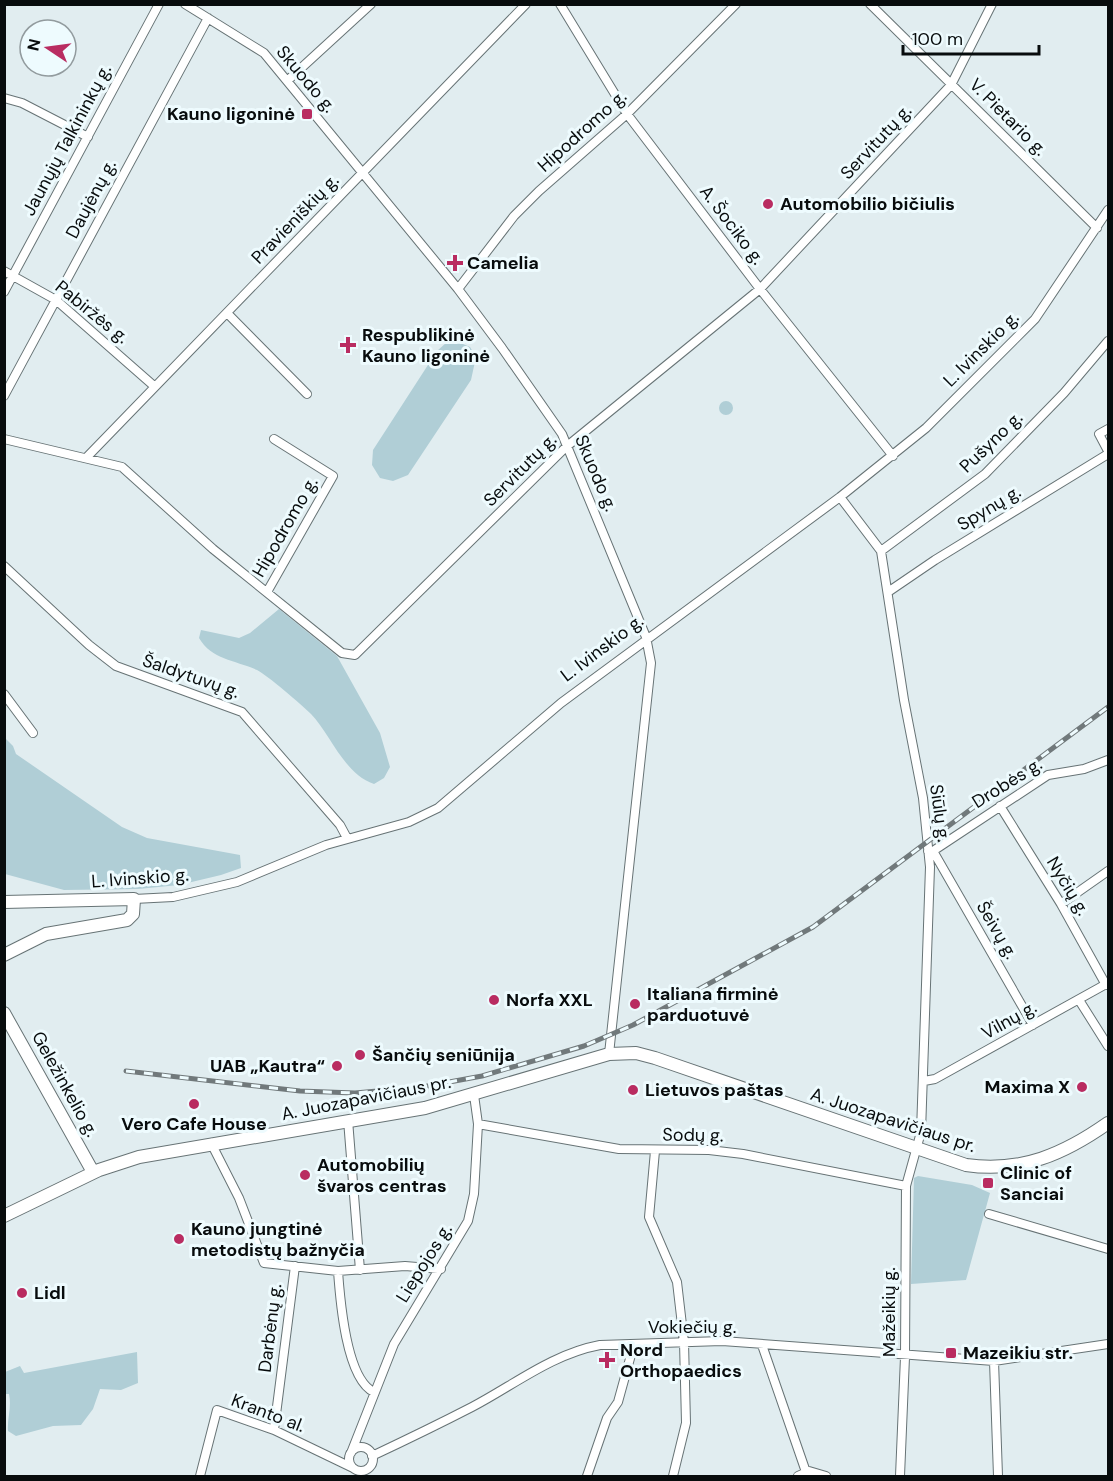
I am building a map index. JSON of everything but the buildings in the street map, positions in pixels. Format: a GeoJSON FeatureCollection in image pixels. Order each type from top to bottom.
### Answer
{"type":"FeatureCollection","features":[{"type":"Feature","properties":{"kind":"main road","name":"L. Ivinskio g."},"geometry":{"type":"LineString","coordinates":[[4,902],[134,898]]}},
{"type":"Feature","properties":{"kind":"main road"},"geometry":{"type":"LineString","coordinates":[[4,955],[25,942],[46,934],[127,920],[133,914],[134,898]]}},
{"type":"Feature","properties":{"kind":"main road","name":"Geležinkelio g."},"geometry":{"type":"LineString","coordinates":[[4,1013],[93,1172]]}},
{"type":"Feature","properties":{"kind":"main road","name":"A. Juozapavičiaus pr."},"geometry":{"type":"LineString","coordinates":[[4,1216],[93,1172],[139,1157],[425,1108],[609,1054],[636,1053],[654,1058],[966,1165],[1016,1166],[1034,1162],[1065,1151],[1108,1123]]}},
{"type":"Feature","properties":{"kind":"street","name":"Jaunųjų Talkininkų g."},"geometry":{"type":"LineString","coordinates":[[4,292],[159,4]]}},
{"type":"Feature","properties":{"kind":"street","name":"Skuodo g."},"geometry":{"type":"LineString","coordinates":[[185,4],[264,53],[458,290],[562,434],[646,637],[651,663],[609,1054]]}},
{"type":"Feature","properties":{"kind":"street"},"geometry":{"type":"LineString","coordinates":[[287,81],[371,4]]}},
{"type":"Feature","properties":{"kind":"street","name":"Pravieniškių g."},"geometry":{"type":"LineString","coordinates":[[87,457],[526,4]]}},
{"type":"Feature","properties":{"kind":"street","name":"A. Šociko g."},"geometry":{"type":"LineString","coordinates":[[560,4],[627,114],[760,289],[893,456]]}},
{"type":"Feature","properties":{"kind":"street","name":"Hipodromo g."},"geometry":{"type":"LineString","coordinates":[[458,290],[514,216],[539,191],[627,114],[736,4]]}},
{"type":"Feature","properties":{"kind":"street","name":"V. Pietario g."},"geometry":{"type":"LineString","coordinates":[[870,4],[1097,228]]}},
{"type":"Feature","properties":{"kind":"street","name":"Servitutų g."},"geometry":{"type":"LineString","coordinates":[[4,439],[122,467],[213,549],[342,653],[355,655],[566,447],[760,289],[951,85],[992,4]]}},
{"type":"Feature","properties":{"kind":"street","name":"Daujėnų g."},"geometry":{"type":"LineString","coordinates":[[4,396],[208,18]]}},
{"type":"Feature","properties":{"kind":"street"},"geometry":{"type":"LineString","coordinates":[[4,98],[22,103],[88,138]]}},
{"type":"Feature","properties":{"kind":"street","name":"L. Ivinskio g."},"geometry":{"type":"LineString","coordinates":[[134,898],[174,897],[215,888],[258,874],[347,838],[409,822],[438,808],[519,736],[646,637],[893,456],[960,395],[1035,319],[1108,210]]}},
{"type":"Feature","properties":{"kind":"street","name":"Pabiržės g."},"geometry":{"type":"LineString","coordinates":[[4,271],[56,300],[154,386]]}},
{"type":"Feature","properties":{"kind":"street"},"geometry":{"type":"LineString","coordinates":[[227,313],[307,394]]}},
{"type":"Feature","properties":{"kind":"street","name":"Pušyno g."},"geometry":{"type":"LineString","coordinates":[[881,551],[985,474],[1064,393],[1108,341]]}},
{"type":"Feature","properties":{"kind":"street","name":"Spynų g."},"geometry":{"type":"LineString","coordinates":[[888,592],[935,560],[1108,453],[1099,434],[1108,429]]}},
{"type":"Feature","properties":{"kind":"street","name":"Hipodromo g."},"geometry":{"type":"LineString","coordinates":[[267,592],[333,476],[274,439]]}},
{"type":"Feature","properties":{"kind":"street","name":"Siūlų g."},"geometry":{"type":"LineString","coordinates":[[840,496],[881,551],[931,851],[924,1081],[918,1150]]}},
{"type":"Feature","properties":{"kind":"street","name":"Šaldytuvų g."},"geometry":{"type":"LineString","coordinates":[[4,566],[89,645],[116,666],[242,712],[340,825],[347,838]]}},
{"type":"Feature","properties":{"kind":"street"},"geometry":{"type":"LineString","coordinates":[[4,694],[33,733]]}},
{"type":"Feature","properties":{"kind":"street","name":"Drobės g."},"geometry":{"type":"LineString","coordinates":[[931,851],[1048,775],[1084,770],[1108,760]]}},
{"type":"Feature","properties":{"kind":"street","name":"Nyčių g."},"geometry":{"type":"LineString","coordinates":[[1000,806],[1107,984]]}},
{"type":"Feature","properties":{"kind":"street","name":"Šeivų g."},"geometry":{"type":"LineString","coordinates":[[931,851],[1033,1025]]}},
{"type":"Feature","properties":{"kind":"street"},"geometry":{"type":"LineString","coordinates":[[1061,904],[1108,871]]}},
{"type":"Feature","properties":{"kind":"street","name":"Vilnų g."},"geometry":{"type":"LineString","coordinates":[[924,1081],[935,1079],[1107,984]]}},
{"type":"Feature","properties":{"kind":"street"},"geometry":{"type":"LineString","coordinates":[[1079,1000],[1108,1046]]}},
{"type":"Feature","properties":{"kind":"street","name":"Liepojos g."},"geometry":{"type":"LineString","coordinates":[[350,1455],[355,1437],[393,1344],[463,1233],[472,1208],[478,1124],[474,1095]]}},
{"type":"Feature","properties":{"kind":"street"},"geometry":{"type":"LineString","coordinates":[[348,1120],[360,1270]]}},
{"type":"Feature","properties":{"kind":"street","name":"Sodų g."},"geometry":{"type":"LineString","coordinates":[[478,1124],[595,1146],[655,1151],[709,1150],[743,1154],[906,1186]]}},
{"type":"Feature","properties":{"kind":"street"},"geometry":{"type":"LineString","coordinates":[[211,1143],[239,1198],[264,1263],[338,1272],[405,1266],[441,1269]]}},
{"type":"Feature","properties":{"kind":"street","name":"Mažeikių g."},"geometry":{"type":"LineString","coordinates":[[900,1476],[905,1357],[906,1186],[918,1150]]}},
{"type":"Feature","properties":{"kind":"street"},"geometry":{"type":"LineString","coordinates":[[655,1151],[650,1217],[677,1282],[684,1342],[686,1423],[673,1476]]}},
{"type":"Feature","properties":{"kind":"street"},"geometry":{"type":"LineString","coordinates":[[988,1214],[1108,1249]]}},
{"type":"Feature","properties":{"kind":"street","name":"Darbėnų g."},"geometry":{"type":"LineString","coordinates":[[274,1430],[295,1266]]}},
{"type":"Feature","properties":{"kind":"street"},"geometry":{"type":"LineString","coordinates":[[338,1272],[346,1336],[360,1378],[365,1387],[374,1392]]}},
{"type":"Feature","properties":{"kind":"street","name":"Vokiečių g."},"geometry":{"type":"LineString","coordinates":[[372,1456],[473,1406],[545,1364],[590,1347],[722,1341],[905,1357],[994,1361],[1108,1344]]}},
{"type":"Feature","properties":{"kind":"street"},"geometry":{"type":"LineString","coordinates":[[587,1476],[607,1418],[618,1402],[634,1344]]}},
{"type":"Feature","properties":{"kind":"street"},"geometry":{"type":"LineString","coordinates":[[762,1345],[802,1474],[826,1476]]}},
{"type":"Feature","properties":{"kind":"street"},"geometry":{"type":"LineString","coordinates":[[994,1361],[998,1476]]}},
{"type":"Feature","properties":{"kind":"street","name":"Kranto al."},"geometry":{"type":"LineString","coordinates":[[200,1476],[217,1410],[274,1430],[364,1472]]}},
{"type":"Feature","properties":{"kind":"street"},"geometry":{"type":"LineString","coordinates":[[350,1455],[364,1472],[372,1456],[368,1449],[361,1447],[355,1437]]}},
{"type":"Feature","properties":{"kind":"street"},"geometry":{"type":"LineString","coordinates":[[337,1460],[361,1447]]}},
{"type":"Feature","properties":{"kind":"shaded area"},"geometry":{"type":"Polygon","coordinates":[[[456,341],[470,347],[476,357],[471,380],[408,475],[393,481],[380,478],[372,465],[373,450],[437,351],[447,342],[456,341]]]}},
{"type":"Feature","properties":{"kind":"shaded area"},"geometry":{"type":"Polygon","coordinates":[[[726,401],[731,403],[733,408],[731,413],[726,415],[721,413],[719,408],[721,403],[726,401]]]}},
{"type":"Feature","properties":{"kind":"shaded area"},"geometry":{"type":"Polygon","coordinates":[[[279,609],[337,656],[380,733],[390,767],[384,778],[374,784],[354,772],[311,714],[284,690],[257,670],[210,651],[199,638],[201,630],[239,638],[250,633],[279,609]]]}},
{"type":"Feature","properties":{"kind":"shaded area"},"geometry":{"type":"Polygon","coordinates":[[[5,738],[13,746],[16,754],[122,827],[147,838],[240,855],[241,868],[179,885],[138,889],[64,890],[5,874],[5,738]]]}},
{"type":"Feature","properties":{"kind":"shaded area"},"geometry":{"type":"Polygon","coordinates":[[[918,1176],[972,1185],[990,1193],[966,1280],[911,1284],[914,1178],[918,1176]]]}},
{"type":"Feature","properties":{"kind":"shaded area"},"geometry":{"type":"Polygon","coordinates":[[[137,1352],[138,1383],[121,1390],[100,1389],[93,1409],[81,1425],[53,1426],[16,1436],[8,1431],[10,1399],[9,1394],[5,1394],[5,1372],[20,1366],[24,1373],[137,1352]]]}},
{"type":"Feature","properties":{"kind":"railway"},"geometry":{"type":"LineString","coordinates":[[126,1071],[300,1091],[355,1093],[422,1087],[482,1076],[584,1046],[633,1025],[813,927],[1108,707]]}},
{"type":"Feature","properties":{"kind":"place","name":"Kauno ligoninė"},"geometry":{"type":"Point","coordinates":[307,114]}},
{"type":"Feature","properties":{"kind":"place","name":"Automobilio bičiulis"},"geometry":{"type":"Point","coordinates":[768,204]}},
{"type":"Feature","properties":{"kind":"place","name":"Camelia"},"geometry":{"type":"Point","coordinates":[455,263]}},
{"type":"Feature","properties":{"kind":"place","name":"Respublikinė Kauno ligoninė"},"geometry":{"type":"Point","coordinates":[348,345]}},
{"type":"Feature","properties":{"kind":"place","name":"Norfa XXL"},"geometry":{"type":"Point","coordinates":[494,1000]}},
{"type":"Feature","properties":{"kind":"place","name":"Italiana firminė parduotuvė"},"geometry":{"type":"Point","coordinates":[635,1004]}},
{"type":"Feature","properties":{"kind":"place","name":"Šančių seniūnija"},"geometry":{"type":"Point","coordinates":[360,1055]}},
{"type":"Feature","properties":{"kind":"place","name":"UAB „Kautra“"},"geometry":{"type":"Point","coordinates":[337,1066]}},
{"type":"Feature","properties":{"kind":"place","name":"Maxima X"},"geometry":{"type":"Point","coordinates":[1082,1087]}},
{"type":"Feature","properties":{"kind":"place","name":"Lietuvos paštas"},"geometry":{"type":"Point","coordinates":[633,1090]}},
{"type":"Feature","properties":{"kind":"place","name":"Vero Cafe House"},"geometry":{"type":"Point","coordinates":[194,1104]}},
{"type":"Feature","properties":{"kind":"place","name":"Automobilių švaros centras"},"geometry":{"type":"Point","coordinates":[305,1175]}},
{"type":"Feature","properties":{"kind":"place","name":"Clinic of Sanciai"},"geometry":{"type":"Point","coordinates":[988,1183]}},
{"type":"Feature","properties":{"kind":"place","name":"Kauno jungtinė metodistų bažnyčia"},"geometry":{"type":"Point","coordinates":[179,1239]}},
{"type":"Feature","properties":{"kind":"place","name":"Lidl"},"geometry":{"type":"Point","coordinates":[22,1293]}},
{"type":"Feature","properties":{"kind":"place","name":"Mazeikiu str."},"geometry":{"type":"Point","coordinates":[951,1353]}},
{"type":"Feature","properties":{"kind":"place","name":"Nord Orthopaedics"},"geometry":{"type":"Point","coordinates":[607,1360]}}]}
